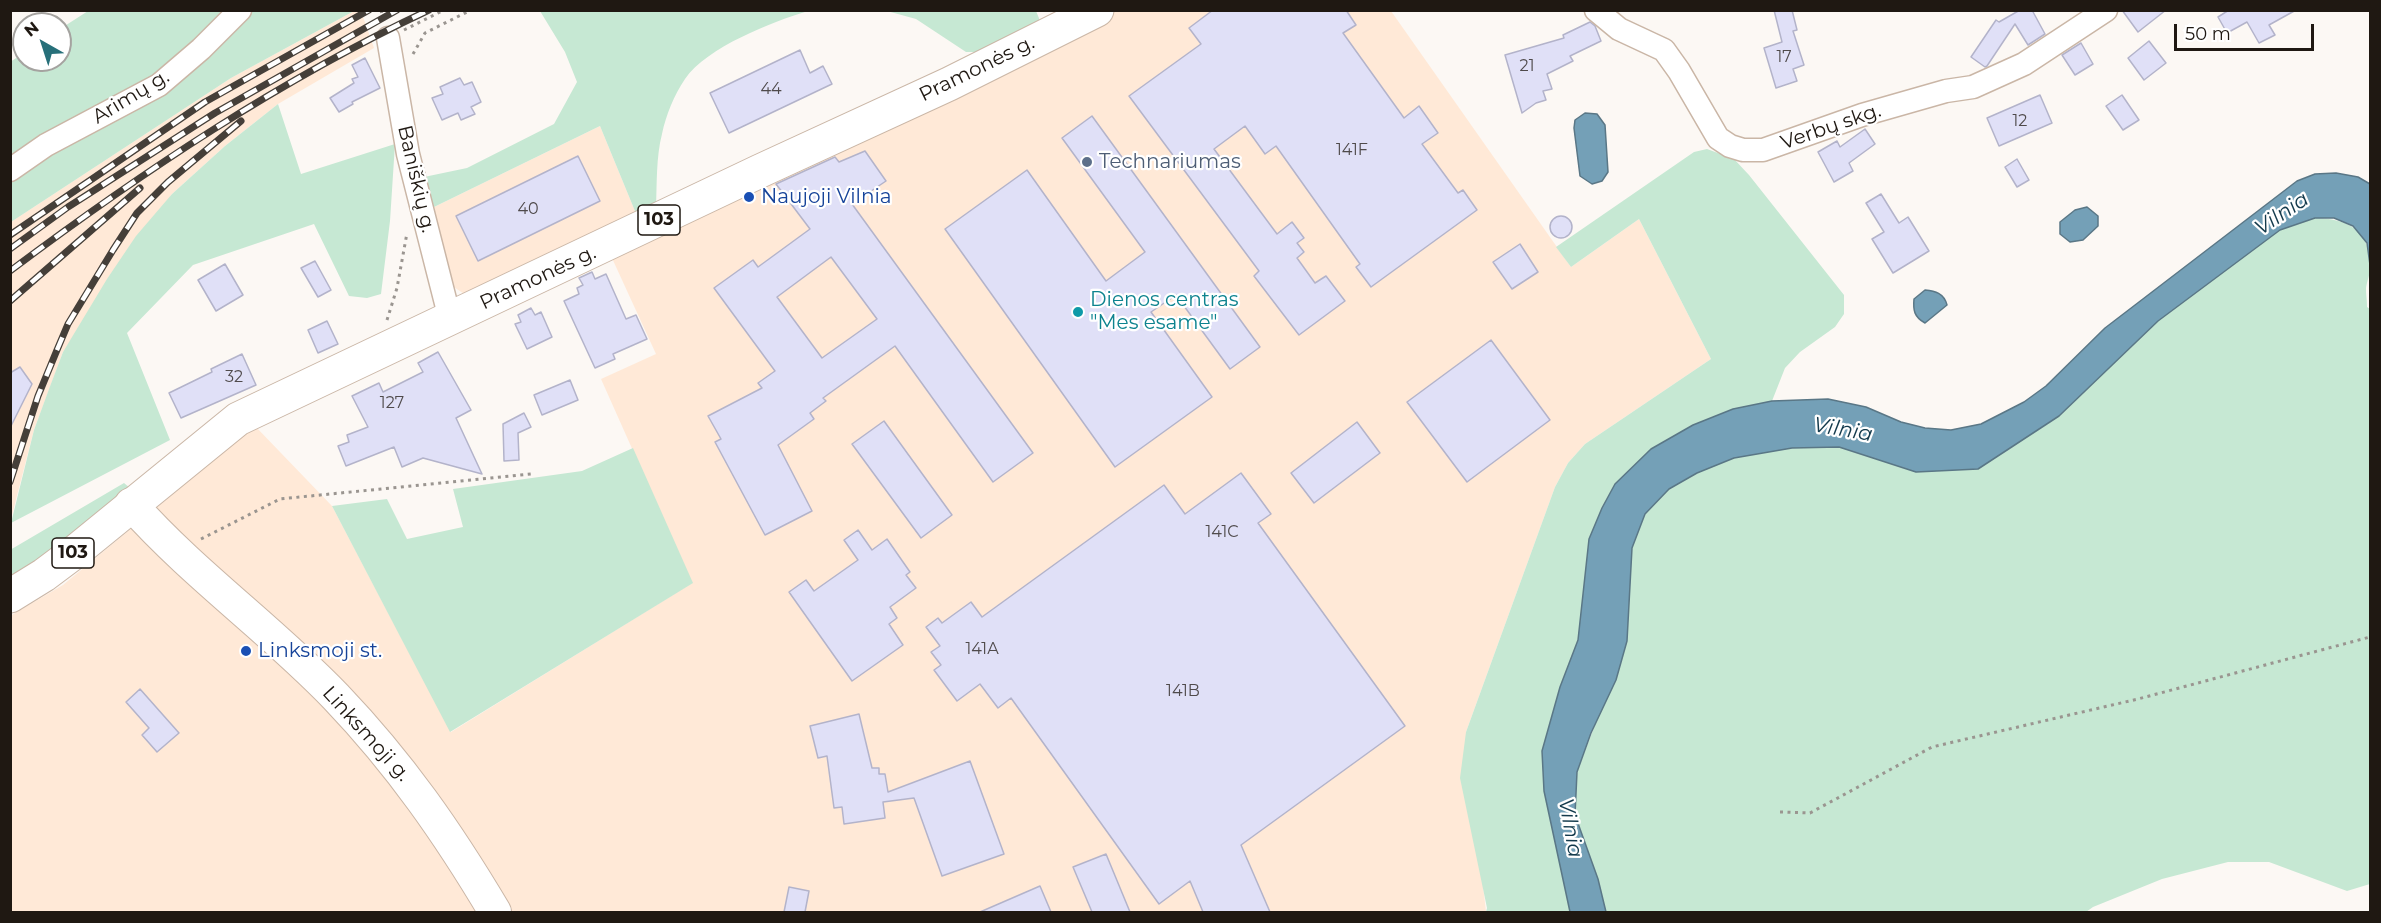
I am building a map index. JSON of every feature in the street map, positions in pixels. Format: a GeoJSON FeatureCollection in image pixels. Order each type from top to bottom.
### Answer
{"type":"FeatureCollection","features":[{"type":"Feature","properties":{"kind":"main road","name":"Pramonės g."},"geometry":{"type":"LineString","coordinates":[[10,596],[60,563],[238,419],[760,171],[949,84],[1097,10]]}},
{"type":"Feature","properties":{"kind":"main road","name":"Linksmoji g."},"geometry":{"type":"LineString","coordinates":[[131,504],[180,554],[336,696],[425,801],[495,912]]}},
{"type":"Feature","properties":{"kind":"street","name":"Arimų g."},"geometry":{"type":"LineString","coordinates":[[10,170],[46,145],[159,85],[201,49],[240,10]]}},
{"type":"Feature","properties":{"kind":"street","name":"Verbų skg."},"geometry":{"type":"LineString","coordinates":[[1596,10],[1619,29],[1664,50],[1718,138],[1730,146],[1743,150],[1763,150],[1862,115],[1946,91],[1973,87],[2024,64],[2106,10]]}},
{"type":"Feature","properties":{"kind":"street","name":"Baniškių g."},"geometry":{"type":"LineString","coordinates":[[388,38],[408,154],[450,319]]}},
{"type":"Feature","properties":{"kind":"path"},"geometry":{"type":"LineString","coordinates":[[388,38],[444,10]]}},
{"type":"Feature","properties":{"kind":"path"},"geometry":{"type":"LineString","coordinates":[[398,92],[417,43],[424,33],[471,10]]}},
{"type":"Feature","properties":{"kind":"path"},"geometry":{"type":"LineString","coordinates":[[376,354],[397,288],[407,230]]}},
{"type":"Feature","properties":{"kind":"path"},"geometry":{"type":"LineString","coordinates":[[180,554],[192,543],[280,499],[531,474]]}},
{"type":"Feature","properties":{"kind":"path"},"geometry":{"type":"LineString","coordinates":[[1780,812],[1810,813],[1932,747],[2138,699],[2370,637]]}},
{"type":"Feature","properties":{"kind":"shaded area"},"geometry":{"type":"Polygon","coordinates":[[[354,11],[361,11],[374,48],[278,104],[225,146],[172,194],[63,352],[34,430],[11,519],[11,222],[231,78],[354,11]]]}},
{"type":"Feature","properties":{"kind":"shaded area"},"geometry":{"type":"Polygon","coordinates":[[[1114,11],[1391,11],[1571,267],[1639,219],[1711,359],[1585,444],[1568,463],[1555,487],[1466,732],[1486,912],[11,912],[10,616],[63,585],[255,426],[332,506],[451,732],[692,583],[601,379],[656,354],[611,256],[1114,11]]]}},
{"type":"Feature","properties":{"kind":"shaded area"},"geometry":{"type":"Polygon","coordinates":[[[600,126],[637,216],[469,297],[449,284],[434,207],[600,126]]]}},
{"type":"Feature","properties":{"kind":"green space"},"geometry":{"type":"Polygon","coordinates":[[[88,11],[354,11],[231,78],[11,222],[10,62],[12,61],[12,72],[72,72],[72,21],[88,11]]]}},
{"type":"Feature","properties":{"kind":"green space"},"geometry":{"type":"Polygon","coordinates":[[[540,11],[808,11],[759,29],[724,46],[695,67],[685,79],[671,105],[662,134],[658,161],[656,208],[637,216],[600,126],[434,207],[424,177],[467,168],[554,124],[577,82],[565,52],[540,11]]]}},
{"type":"Feature","properties":{"kind":"green space"},"geometry":{"type":"Polygon","coordinates":[[[887,11],[1036,11],[1041,23],[980,52],[966,52],[916,19],[887,11]]]}},
{"type":"Feature","properties":{"kind":"green space"},"geometry":{"type":"Polygon","coordinates":[[[278,104],[301,174],[395,144],[390,221],[381,294],[367,298],[349,296],[314,224],[193,265],[127,333],[170,440],[11,523],[34,430],[63,352],[107,279],[136,236],[172,194],[225,146],[278,104]]]}},
{"type":"Feature","properties":{"kind":"green space"},"geometry":{"type":"Polygon","coordinates":[[[1707,149],[1734,159],[1749,175],[1844,295],[1844,314],[1835,327],[1800,352],[1785,368],[1772,401],[1733,409],[1651,449],[1615,484],[1589,539],[1578,640],[1560,687],[1542,751],[1544,791],[1570,912],[1486,912],[1460,778],[1466,732],[1555,487],[1568,463],[1585,444],[1711,359],[1639,219],[1571,267],[1556,247],[1694,152],[1707,149]]]}},
{"type":"Feature","properties":{"kind":"green space"},"geometry":{"type":"Polygon","coordinates":[[[2315,218],[2337,221],[2354,228],[2366,243],[2370,265],[2366,288],[2367,307],[2370,309],[2370,884],[2347,891],[2269,862],[2228,862],[2162,879],[2086,912],[1606,912],[1598,879],[1575,815],[1577,772],[1627,641],[1632,548],[1645,514],[1669,489],[1697,473],[1734,458],[1792,448],[1839,447],[1916,472],[2059,416],[2158,321],[2280,230],[2315,218]]]}},
{"type":"Feature","properties":{"kind":"green space"},"geometry":{"type":"Polygon","coordinates":[[[633,448],[693,583],[450,732],[332,506],[387,499],[407,539],[463,527],[453,489],[582,471],[633,448]]]}},
{"type":"Feature","properties":{"kind":"green space"},"geometry":{"type":"Polygon","coordinates":[[[124,483],[130,488],[11,585],[10,550],[124,483]]]}},
{"type":"Feature","properties":{"kind":"water"},"geometry":{"type":"Polygon","coordinates":[[[1585,113],[1597,114],[1605,125],[1608,172],[1602,181],[1592,184],[1580,176],[1574,128],[1575,120],[1585,113]]]}},
{"type":"Feature","properties":{"kind":"water","name":"Vilnia"},"geometry":{"type":"Polygon","coordinates":[[[2336,173],[2358,177],[2370,184],[2370,265],[2367,243],[2353,226],[2334,218],[2315,218],[2280,230],[2158,321],[2059,416],[1978,469],[1916,472],[1839,447],[1792,448],[1734,458],[1697,473],[1669,489],[1645,514],[1632,548],[1627,641],[1616,680],[1591,733],[1577,772],[1575,815],[1598,879],[1606,912],[1570,912],[1544,791],[1542,751],[1560,687],[1578,640],[1589,539],[1615,484],[1651,449],[1693,425],[1733,409],[1772,401],[1828,399],[1866,407],[1901,422],[1925,428],[1951,430],[1981,424],[2024,402],[2046,386],[2105,328],[2297,181],[2315,174],[2336,173]]]}},
{"type":"Feature","properties":{"kind":"water"},"geometry":{"type":"Polygon","coordinates":[[[2087,207],[2098,216],[2098,226],[2083,240],[2070,242],[2060,234],[2060,222],[2075,210],[2087,207]]]}},
{"type":"Feature","properties":{"kind":"water"},"geometry":{"type":"Polygon","coordinates":[[[1925,290],[1939,293],[1947,305],[1925,323],[1916,316],[1914,299],[1925,290]]]}},
{"type":"Feature","properties":{"kind":"building"},"geometry":{"type":"Polygon","coordinates":[[[1213,10],[1346,10],[1356,25],[1343,33],[1404,118],[1419,106],[1438,133],[1422,144],[1458,193],[1463,190],[1477,210],[1371,287],[1356,267],[1360,264],[1276,146],[1265,154],[1245,126],[1214,149],[1277,234],[1292,222],[1304,238],[1297,243],[1304,252],[1297,258],[1315,283],[1326,276],[1345,301],[1299,335],[1254,276],[1259,271],[1129,96],[1201,44],[1189,28],[1213,10]]]}},
{"type":"Feature","properties":{"kind":"building"},"geometry":{"type":"Polygon","coordinates":[[[1774,10],[1792,10],[1797,30],[1793,31],[1804,65],[1793,69],[1797,81],[1776,88],[1764,48],[1782,42],[1774,10]]]}},
{"type":"Feature","properties":{"kind":"building"},"geometry":{"type":"Polygon","coordinates":[[[2020,10],[2032,10],[2045,34],[2028,45],[2015,24],[1987,66],[1985,67],[1971,57],[1996,20],[1999,22],[2020,10]]]}},
{"type":"Feature","properties":{"kind":"building"},"geometry":{"type":"Polygon","coordinates":[[[2122,10],[2166,10],[2138,32],[2122,10]]]}},
{"type":"Feature","properties":{"kind":"building"},"geometry":{"type":"Polygon","coordinates":[[[2229,10],[2296,10],[2269,25],[2275,35],[2259,43],[2247,22],[2227,33],[2218,17],[2229,10]]]}},
{"type":"Feature","properties":{"kind":"building"},"geometry":{"type":"Polygon","coordinates":[[[1590,22],[1595,26],[1601,41],[1570,56],[1573,61],[1547,74],[1552,89],[1543,91],[1546,100],[1536,103],[1522,113],[1505,55],[1564,38],[1563,35],[1590,22]]]}},
{"type":"Feature","properties":{"kind":"building"},"geometry":{"type":"Polygon","coordinates":[[[2149,41],[2166,63],[2144,80],[2128,58],[2149,41]]]}},
{"type":"Feature","properties":{"kind":"building"},"geometry":{"type":"Polygon","coordinates":[[[2081,43],[2093,64],[2075,75],[2062,55],[2081,43]]]}},
{"type":"Feature","properties":{"kind":"building"},"geometry":{"type":"Polygon","coordinates":[[[800,50],[810,73],[823,66],[832,84],[729,133],[710,93],[800,50]]]}},
{"type":"Feature","properties":{"kind":"building"},"geometry":{"type":"Polygon","coordinates":[[[365,58],[380,88],[352,102],[353,104],[339,112],[330,98],[354,83],[352,79],[358,77],[352,65],[365,58]]]}},
{"type":"Feature","properties":{"kind":"building"},"geometry":{"type":"Polygon","coordinates":[[[460,78],[464,85],[472,82],[481,102],[471,107],[475,114],[461,120],[458,113],[442,120],[432,98],[443,94],[440,87],[460,78]]]}},
{"type":"Feature","properties":{"kind":"building"},"geometry":{"type":"Polygon","coordinates":[[[2040,95],[2052,123],[1999,146],[1987,118],[2040,95]]]}},
{"type":"Feature","properties":{"kind":"building"},"geometry":{"type":"Polygon","coordinates":[[[2122,95],[2139,120],[2123,130],[2106,106],[2122,95]]]}},
{"type":"Feature","properties":{"kind":"building","name":"Dienos centras \"Mes esame\""},"geometry":{"type":"Polygon","coordinates":[[[1092,116],[1260,347],[1230,369],[1176,295],[1151,312],[1212,397],[1115,467],[945,229],[1027,170],[1106,281],[1145,252],[1062,138],[1092,116]]]}},
{"type":"Feature","properties":{"kind":"building"},"geometry":{"type":"Polygon","coordinates":[[[1865,129],[1875,144],[1849,163],[1853,171],[1834,182],[1818,152],[1837,141],[1840,147],[1865,129]]]}},
{"type":"Feature","properties":{"kind":"building"},"geometry":{"type":"Polygon","coordinates":[[[865,151],[886,181],[852,204],[1033,453],[993,482],[895,346],[823,398],[826,401],[810,413],[814,419],[778,445],[812,511],[765,535],[715,442],[721,439],[708,416],[762,388],[758,383],[775,371],[714,288],[753,260],[758,267],[810,229],[776,184],[835,157],[839,162],[865,151]],[[831,257],[777,297],[822,358],[877,319],[831,257]]]}},
{"type":"Feature","properties":{"kind":"building"},"geometry":{"type":"Polygon","coordinates":[[[578,156],[600,201],[478,261],[456,216],[578,156]]]}},
{"type":"Feature","properties":{"kind":"building"},"geometry":{"type":"Polygon","coordinates":[[[2017,159],[2029,180],[2017,187],[2005,167],[2017,159]]]}},
{"type":"Feature","properties":{"kind":"building"},"geometry":{"type":"Polygon","coordinates":[[[1881,194],[1899,223],[1908,217],[1929,251],[1893,273],[1872,239],[1884,232],[1866,203],[1881,194]]]}},
{"type":"Feature","properties":{"kind":"building"},"geometry":{"type":"Polygon","coordinates":[[[1557,216],[1565,216],[1572,223],[1572,231],[1565,238],[1557,238],[1550,231],[1550,223],[1557,216]]]}},
{"type":"Feature","properties":{"kind":"building"},"geometry":{"type":"Polygon","coordinates":[[[1520,244],[1538,272],[1512,289],[1493,262],[1520,244]]]}},
{"type":"Feature","properties":{"kind":"building"},"geometry":{"type":"Polygon","coordinates":[[[315,261],[331,290],[318,297],[301,268],[315,261]]]}},
{"type":"Feature","properties":{"kind":"building"},"geometry":{"type":"Polygon","coordinates":[[[225,264],[243,295],[216,311],[198,280],[225,264]]]}},
{"type":"Feature","properties":{"kind":"building"},"geometry":{"type":"Polygon","coordinates":[[[592,272],[595,279],[606,274],[626,319],[636,315],[647,339],[613,354],[615,359],[595,368],[564,301],[579,294],[577,288],[583,285],[579,278],[592,272]]]}},
{"type":"Feature","properties":{"kind":"building"},"geometry":{"type":"Polygon","coordinates":[[[531,308],[535,315],[541,312],[552,337],[527,349],[515,324],[521,322],[518,315],[531,308]]]}},
{"type":"Feature","properties":{"kind":"building"},"geometry":{"type":"Polygon","coordinates":[[[327,321],[338,344],[318,353],[308,330],[327,321]]]}},
{"type":"Feature","properties":{"kind":"building"},"geometry":{"type":"Polygon","coordinates":[[[1491,340],[1550,420],[1467,482],[1407,402],[1491,340]]]}},
{"type":"Feature","properties":{"kind":"building"},"geometry":{"type":"Polygon","coordinates":[[[438,352],[471,410],[456,418],[482,474],[423,458],[402,467],[394,447],[346,466],[338,446],[349,442],[347,435],[368,427],[352,396],[379,383],[383,392],[423,372],[418,363],[438,352]]]}},
{"type":"Feature","properties":{"kind":"building"},"geometry":{"type":"Polygon","coordinates":[[[242,354],[256,385],[181,418],[169,393],[242,354]]]}},
{"type":"Feature","properties":{"kind":"building"},"geometry":{"type":"Polygon","coordinates":[[[20,367],[32,384],[10,428],[10,373],[20,367]]]}},
{"type":"Feature","properties":{"kind":"building"},"geometry":{"type":"Polygon","coordinates":[[[570,380],[578,400],[542,415],[534,395],[570,380]]]}},
{"type":"Feature","properties":{"kind":"building"},"geometry":{"type":"Polygon","coordinates":[[[524,413],[531,427],[518,433],[519,460],[504,461],[503,424],[524,413]]]}},
{"type":"Feature","properties":{"kind":"building"},"geometry":{"type":"Polygon","coordinates":[[[884,421],[952,515],[921,538],[852,444],[884,421]]]}},
{"type":"Feature","properties":{"kind":"building"},"geometry":{"type":"Polygon","coordinates":[[[1357,422],[1380,453],[1314,503],[1291,473],[1357,422]]]}},
{"type":"Feature","properties":{"kind":"building"},"geometry":{"type":"Polygon","coordinates":[[[1241,473],[1271,514],[1258,523],[1405,726],[1241,845],[1270,912],[1203,912],[1190,881],[1159,904],[1011,698],[998,708],[980,684],[957,701],[934,670],[941,665],[931,652],[940,646],[926,627],[938,618],[942,623],[971,602],[982,617],[1164,485],[1185,514],[1241,473]]]}},
{"type":"Feature","properties":{"kind":"building"},"geometry":{"type":"Polygon","coordinates":[[[858,530],[872,550],[887,539],[910,572],[906,575],[916,588],[890,607],[897,618],[889,624],[903,645],[852,681],[789,592],[806,580],[814,591],[858,560],[844,540],[858,530]]]}},
{"type":"Feature","properties":{"kind":"building"},"geometry":{"type":"Polygon","coordinates":[[[140,689],[179,733],[157,752],[142,735],[149,728],[126,702],[140,689]]]}},
{"type":"Feature","properties":{"kind":"building"},"geometry":{"type":"Polygon","coordinates":[[[859,714],[872,768],[879,768],[879,774],[885,774],[888,792],[970,761],[1004,854],[942,876],[914,798],[883,802],[885,818],[844,824],[842,807],[834,808],[827,756],[818,758],[810,726],[859,714]]]}},
{"type":"Feature","properties":{"kind":"building"},"geometry":{"type":"Polygon","coordinates":[[[1106,854],[1130,912],[1092,912],[1073,867],[1106,854]]]}},
{"type":"Feature","properties":{"kind":"building"},"geometry":{"type":"Polygon","coordinates":[[[1040,886],[1051,912],[980,912],[1040,886]]]}},
{"type":"Feature","properties":{"kind":"building"},"geometry":{"type":"Polygon","coordinates":[[[789,887],[809,891],[805,912],[784,912],[789,887]]]}},
{"type":"Feature","properties":{"kind":"railway"},"geometry":{"type":"LineString","coordinates":[[10,235],[205,102],[369,10]]}},
{"type":"Feature","properties":{"kind":"railway"},"geometry":{"type":"LineString","coordinates":[[10,249],[68,207],[215,113],[397,10]]}},
{"type":"Feature","properties":{"kind":"railway"},"geometry":{"type":"LineString","coordinates":[[10,271],[110,198],[213,130],[319,66],[429,10]]}},
{"type":"Feature","properties":{"kind":"railway"},"geometry":{"type":"LineString","coordinates":[[10,482],[38,396],[68,324],[113,250],[137,213],[168,182],[241,121]]}},
{"type":"Feature","properties":{"kind":"railway"},"geometry":{"type":"LineString","coordinates":[[10,301],[140,188]]}},
{"type":"Feature","properties":{"kind":"place","name":"Technariumas"},"geometry":{"type":"Point","coordinates":[1087,162]}},
{"type":"Feature","properties":{"kind":"place","name":"Naujoji Vilnia"},"geometry":{"type":"Point","coordinates":[749,197]}},
{"type":"Feature","properties":{"kind":"place","name":"Dienos centras \"Mes esame\""},"geometry":{"type":"Point","coordinates":[1078,312]}},
{"type":"Feature","properties":{"kind":"place","name":"Linksmoji st."},"geometry":{"type":"Point","coordinates":[246,651]}}]}
